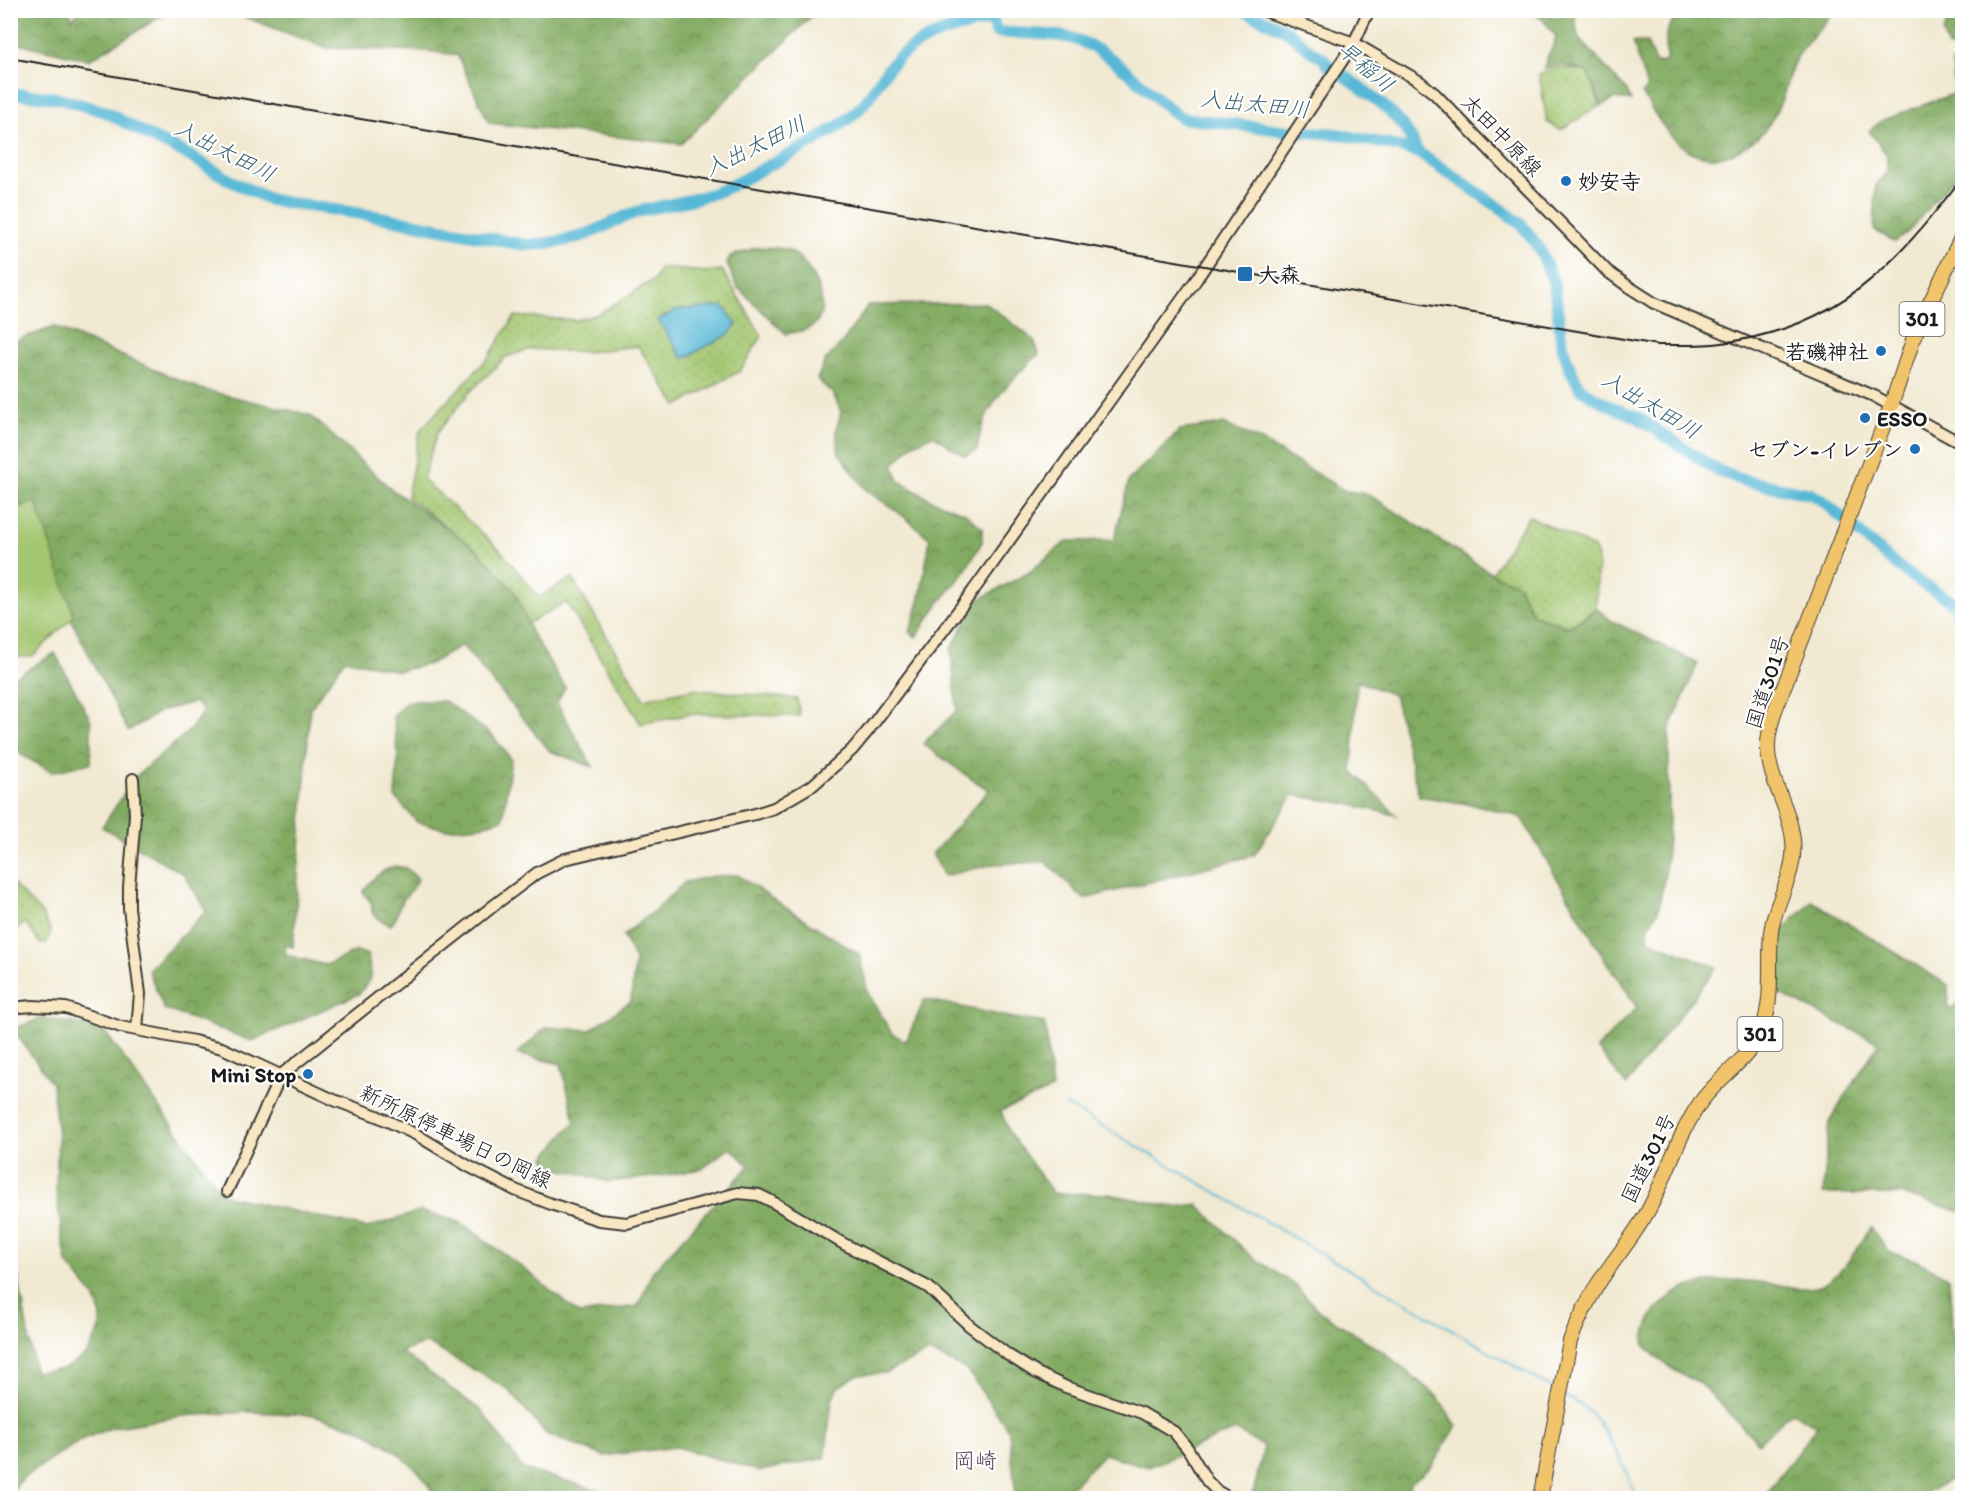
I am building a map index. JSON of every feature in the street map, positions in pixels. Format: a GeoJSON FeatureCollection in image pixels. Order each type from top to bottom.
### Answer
{"type":"FeatureCollection","features":[{"type":"Feature","properties":{"kind":"highway","name":"国道301号"},"geometry":{"type":"LineString","coordinates":[[1540,1498],[1570,1341],[1580,1317],[1597,1286],[1648,1210],[1681,1134],[1699,1104],[1709,1090],[1750,1051],[1764,1023],[1768,1006],[1772,931],[1791,873],[1794,850],[1788,814],[1769,761],[1768,738],[1774,713],[1891,406],[1915,334],[1962,236]]}},
{"type":"Feature","properties":{"kind":"main road","name":"太田中原線"},"geometry":{"type":"LineString","coordinates":[[1262,10],[1354,43],[1419,81],[1435,94],[1607,271],[1654,303],[1852,387],[1962,444]]}},
{"type":"Feature","properties":{"kind":"main road"},"geometry":{"type":"LineString","coordinates":[[227,1191],[281,1075],[537,873],[565,859],[774,808],[813,785],[852,750],[973,591],[1196,280],[1354,43],[1369,10]]}},
{"type":"Feature","properties":{"kind":"main road"},"geometry":{"type":"LineString","coordinates":[[133,779],[135,815],[129,908],[140,994],[137,1029]]}},
{"type":"Feature","properties":{"kind":"main road","name":"新所原停車場日の岡線"},"geometry":{"type":"LineString","coordinates":[[10,1008],[33,1006],[66,1008],[121,1027],[222,1048],[334,1100],[417,1135],[468,1166],[515,1190],[600,1220],[627,1223],[738,1193],[759,1195],[844,1244],[928,1287],[970,1326],[1035,1372],[1066,1387],[1142,1413],[1174,1432],[1188,1449],[1207,1481],[1228,1498]]}},
{"type":"Feature","properties":{"kind":"green space"},"geometry":{"type":"Polygon","coordinates":[[[11,10],[70,11],[72,19],[79,11],[170,11],[89,60],[11,42],[11,10]]]}},
{"type":"Feature","properties":{"kind":"green space"},"geometry":{"type":"Polygon","coordinates":[[[1678,10],[1834,11],[1797,57],[1779,107],[1763,132],[1738,150],[1721,156],[1706,157],[1692,153],[1669,133],[1642,93],[1647,88],[1633,42],[1647,42],[1655,63],[1666,62],[1666,34],[1678,10]]]}},
{"type":"Feature","properties":{"kind":"green space"},"geometry":{"type":"Polygon","coordinates":[[[1952,10],[1959,11],[1962,15],[1962,47],[1948,48],[1943,33],[1952,10]]]}},
{"type":"Feature","properties":{"kind":"green space"},"geometry":{"type":"Polygon","coordinates":[[[228,11],[817,11],[681,144],[489,123],[457,55],[427,51],[327,48],[228,11]]]}},
{"type":"Feature","properties":{"kind":"green space"},"geometry":{"type":"Polygon","coordinates":[[[1530,11],[1548,11],[1553,18],[1565,13],[1564,11],[1574,11],[1578,37],[1627,91],[1631,101],[1615,98],[1602,106],[1588,72],[1561,64],[1544,69],[1556,36],[1543,20],[1530,11]]]}},
{"type":"Feature","properties":{"kind":"green space"},"geometry":{"type":"Polygon","coordinates":[[[1962,60],[1962,168],[1908,232],[1895,242],[1874,230],[1876,185],[1887,173],[1887,155],[1869,131],[1883,120],[1955,93],[1952,62],[1962,60]]]}},
{"type":"Feature","properties":{"kind":"green space"},"geometry":{"type":"Polygon","coordinates":[[[1560,67],[1588,72],[1600,106],[1560,130],[1547,122],[1539,74],[1560,67]]]}},
{"type":"Feature","properties":{"kind":"green space"},"geometry":{"type":"Polygon","coordinates":[[[758,247],[790,251],[811,273],[822,305],[821,315],[813,326],[786,334],[737,287],[727,264],[730,256],[758,247]]]}},
{"type":"Feature","properties":{"kind":"green space"},"geometry":{"type":"Polygon","coordinates":[[[660,268],[707,272],[722,270],[762,336],[740,371],[677,406],[638,346],[586,352],[531,349],[506,357],[470,392],[437,433],[423,479],[499,549],[539,597],[572,578],[644,699],[693,689],[797,699],[800,716],[691,714],[641,724],[566,602],[527,624],[509,586],[476,549],[407,497],[420,430],[488,358],[515,316],[576,320],[598,314],[655,279],[660,268]]]}},
{"type":"Feature","properties":{"kind":"green space"},"geometry":{"type":"Polygon","coordinates":[[[986,303],[1034,340],[1039,354],[1007,386],[990,408],[984,421],[977,451],[964,456],[933,435],[912,445],[893,465],[899,481],[931,500],[965,513],[982,528],[982,542],[963,574],[939,603],[916,637],[910,632],[920,598],[930,539],[902,515],[866,490],[839,453],[836,431],[841,412],[833,394],[817,379],[825,361],[842,343],[868,305],[986,303]]]}},
{"type":"Feature","properties":{"kind":"green space"},"geometry":{"type":"Polygon","coordinates":[[[54,327],[201,389],[310,415],[390,488],[476,549],[515,592],[531,632],[565,687],[557,703],[593,767],[550,751],[462,645],[430,664],[398,671],[345,659],[310,709],[293,947],[285,945],[286,955],[326,965],[357,951],[368,955],[371,978],[359,994],[252,1041],[164,1009],[148,970],[206,911],[184,874],[102,827],[135,777],[191,729],[203,711],[195,702],[161,711],[128,731],[11,502],[11,342],[54,327]]]}},
{"type":"Feature","properties":{"kind":"green space"},"geometry":{"type":"Polygon","coordinates":[[[1223,424],[1260,440],[1345,491],[1368,494],[1494,575],[1518,584],[1533,615],[1569,627],[1594,612],[1596,608],[1612,621],[1698,663],[1669,731],[1669,822],[1665,874],[1658,911],[1648,928],[1648,940],[1717,967],[1626,1085],[1597,1048],[1637,1008],[1610,968],[1521,817],[1481,806],[1419,796],[1394,695],[1357,681],[1352,771],[1396,815],[1293,795],[1254,855],[1084,899],[1046,862],[994,864],[944,876],[932,854],[989,790],[923,744],[957,710],[951,650],[976,601],[1028,573],[1067,541],[1114,540],[1129,480],[1180,430],[1223,424]]]}},
{"type":"Feature","properties":{"kind":"green space"},"geometry":{"type":"Polygon","coordinates":[[[36,502],[74,616],[33,656],[11,658],[11,510],[36,502]]]}},
{"type":"Feature","properties":{"kind":"green space"},"geometry":{"type":"Polygon","coordinates":[[[1529,516],[1594,548],[1598,557],[1596,608],[1569,627],[1533,615],[1518,584],[1491,574],[1529,516]]]}},
{"type":"Feature","properties":{"kind":"green space"},"geometry":{"type":"Polygon","coordinates":[[[55,653],[91,721],[91,763],[52,772],[11,749],[10,680],[55,653]]]}},
{"type":"Feature","properties":{"kind":"green space"},"geometry":{"type":"Polygon","coordinates":[[[407,701],[445,701],[492,735],[511,759],[503,819],[481,826],[446,829],[417,822],[395,797],[398,756],[393,716],[407,701]]]}},
{"type":"Feature","properties":{"kind":"green space"},"geometry":{"type":"Polygon","coordinates":[[[395,866],[406,868],[418,879],[401,904],[391,925],[372,913],[372,904],[363,892],[377,876],[395,866]]]}},
{"type":"Feature","properties":{"kind":"green space"},"geometry":{"type":"Polygon","coordinates":[[[738,875],[859,954],[868,993],[892,1034],[906,1041],[925,999],[1045,1023],[1052,1089],[1001,1111],[1009,1132],[1053,1193],[1110,1194],[1174,1207],[1197,1204],[1251,1256],[1295,1285],[1319,1311],[1385,1353],[1438,1397],[1457,1426],[1431,1467],[1411,1483],[1403,1498],[1252,1498],[1264,1447],[1235,1430],[1149,1467],[1104,1454],[1060,1498],[1016,1498],[1009,1431],[967,1370],[929,1352],[885,1373],[857,1375],[837,1388],[832,1400],[825,1458],[760,1471],[676,1447],[604,1456],[546,1434],[508,1389],[427,1343],[401,1352],[482,1411],[523,1469],[626,1498],[437,1498],[419,1472],[394,1450],[360,1429],[313,1415],[250,1412],[182,1416],[111,1428],[81,1440],[24,1477],[11,1492],[10,1230],[35,1372],[64,1369],[86,1355],[99,1331],[101,1316],[94,1297],[67,1263],[56,1188],[58,1137],[52,1084],[13,1029],[42,1018],[102,1028],[223,1195],[367,1228],[421,1211],[460,1222],[527,1271],[579,1314],[638,1306],[653,1271],[749,1166],[730,1147],[702,1169],[661,1176],[609,1182],[551,1168],[545,1157],[575,1121],[561,1064],[517,1054],[546,1027],[590,1030],[631,1001],[635,960],[623,936],[685,882],[715,876],[738,875]]]}},
{"type":"Feature","properties":{"kind":"green space"},"geometry":{"type":"Polygon","coordinates":[[[13,884],[43,915],[51,932],[47,943],[40,944],[26,923],[15,929],[11,921],[11,886],[13,884]]]}},
{"type":"Feature","properties":{"kind":"green space"},"geometry":{"type":"Polygon","coordinates":[[[1812,901],[1948,985],[1949,1010],[1962,1001],[1962,1212],[1901,1194],[1823,1194],[1829,1122],[1879,1043],[1780,994],[1774,938],[1812,901]]]}},
{"type":"Feature","properties":{"kind":"green space"},"geometry":{"type":"Polygon","coordinates":[[[1871,1228],[1889,1252],[1916,1260],[1949,1278],[1962,1473],[1916,1498],[1767,1498],[1765,1496],[1817,1426],[1791,1412],[1758,1443],[1700,1383],[1677,1372],[1657,1358],[1644,1345],[1647,1328],[1651,1318],[1662,1304],[1673,1295],[1700,1283],[1730,1280],[1803,1288],[1820,1286],[1842,1269],[1871,1228]]]}},
{"type":"Feature","properties":{"kind":"water"},"geometry":{"type":"Polygon","coordinates":[[[723,306],[737,324],[728,335],[683,359],[658,320],[676,310],[723,306]]]}},
{"type":"Feature","properties":{"kind":"waterway"},"geometry":{"type":"LineString","coordinates":[[974,10],[993,19]]}},
{"type":"Feature","properties":{"kind":"waterway","name":"早稲川"},"geometry":{"type":"LineString","coordinates":[[1243,10],[1287,31],[1312,52],[1323,58],[1327,64],[1380,102],[1403,126],[1417,152]]}},
{"type":"Feature","properties":{"kind":"waterway","name":"入出太田川"},"geometry":{"type":"LineString","coordinates":[[993,19],[996,32],[1054,35],[1085,43],[1112,59],[1182,118],[1290,131],[1338,134],[1419,153],[1522,225],[1539,248],[1554,283],[1562,346],[1580,388],[1614,408],[1637,417],[1715,469],[1742,480],[1811,494],[1822,500],[1906,572],[1942,596],[1962,605]]}},
{"type":"Feature","properties":{"kind":"waterway","name":"入出太田川"},"geometry":{"type":"LineString","coordinates":[[10,93],[57,98],[106,112],[183,152],[231,181],[271,200],[375,216],[525,245],[540,244],[577,237],[634,213],[722,190],[839,126],[867,100],[891,65],[913,46],[938,34],[993,19]]}},
{"type":"Feature","properties":{"kind":"waterway"},"geometry":{"type":"LineString","coordinates":[[1946,598],[1947,605],[1962,630]]}},
{"type":"Feature","properties":{"kind":"waterway"},"geometry":{"type":"LineString","coordinates":[[1066,1105],[1554,1389]]}},
{"type":"Feature","properties":{"kind":"waterway"},"geometry":{"type":"LineString","coordinates":[[1565,1396],[1578,1403],[1596,1419],[1603,1429],[1623,1465],[1636,1498]]}},
{"type":"Feature","properties":{"kind":"railway"},"geometry":{"type":"LineString","coordinates":[[10,58],[1658,345],[1714,344],[1764,335],[1800,323],[1832,307],[1860,288],[1887,265],[1912,239],[1962,178]]}},
{"type":"Feature","properties":{"kind":"place","name":"妙安寺"},"geometry":{"type":"Point","coordinates":[1566,181]}},
{"type":"Feature","properties":{"kind":"place","name":"大森"},"geometry":{"type":"Point","coordinates":[1245,274]}},
{"type":"Feature","properties":{"kind":"place","name":"若磯神社"},"geometry":{"type":"Point","coordinates":[1881,351]}},
{"type":"Feature","properties":{"kind":"place","name":"ESSO"},"geometry":{"type":"Point","coordinates":[1865,418]}},
{"type":"Feature","properties":{"kind":"place","name":"セブン-イレブン"},"geometry":{"type":"Point","coordinates":[1915,449]}},
{"type":"Feature","properties":{"kind":"place","name":"Mini Stop"},"geometry":{"type":"Point","coordinates":[308,1074]}},
{"type":"Feature","properties":{"kind":"district","name":"岡崎"},"geometry":{"type":"Point","coordinates":[975,1460]}}]}
